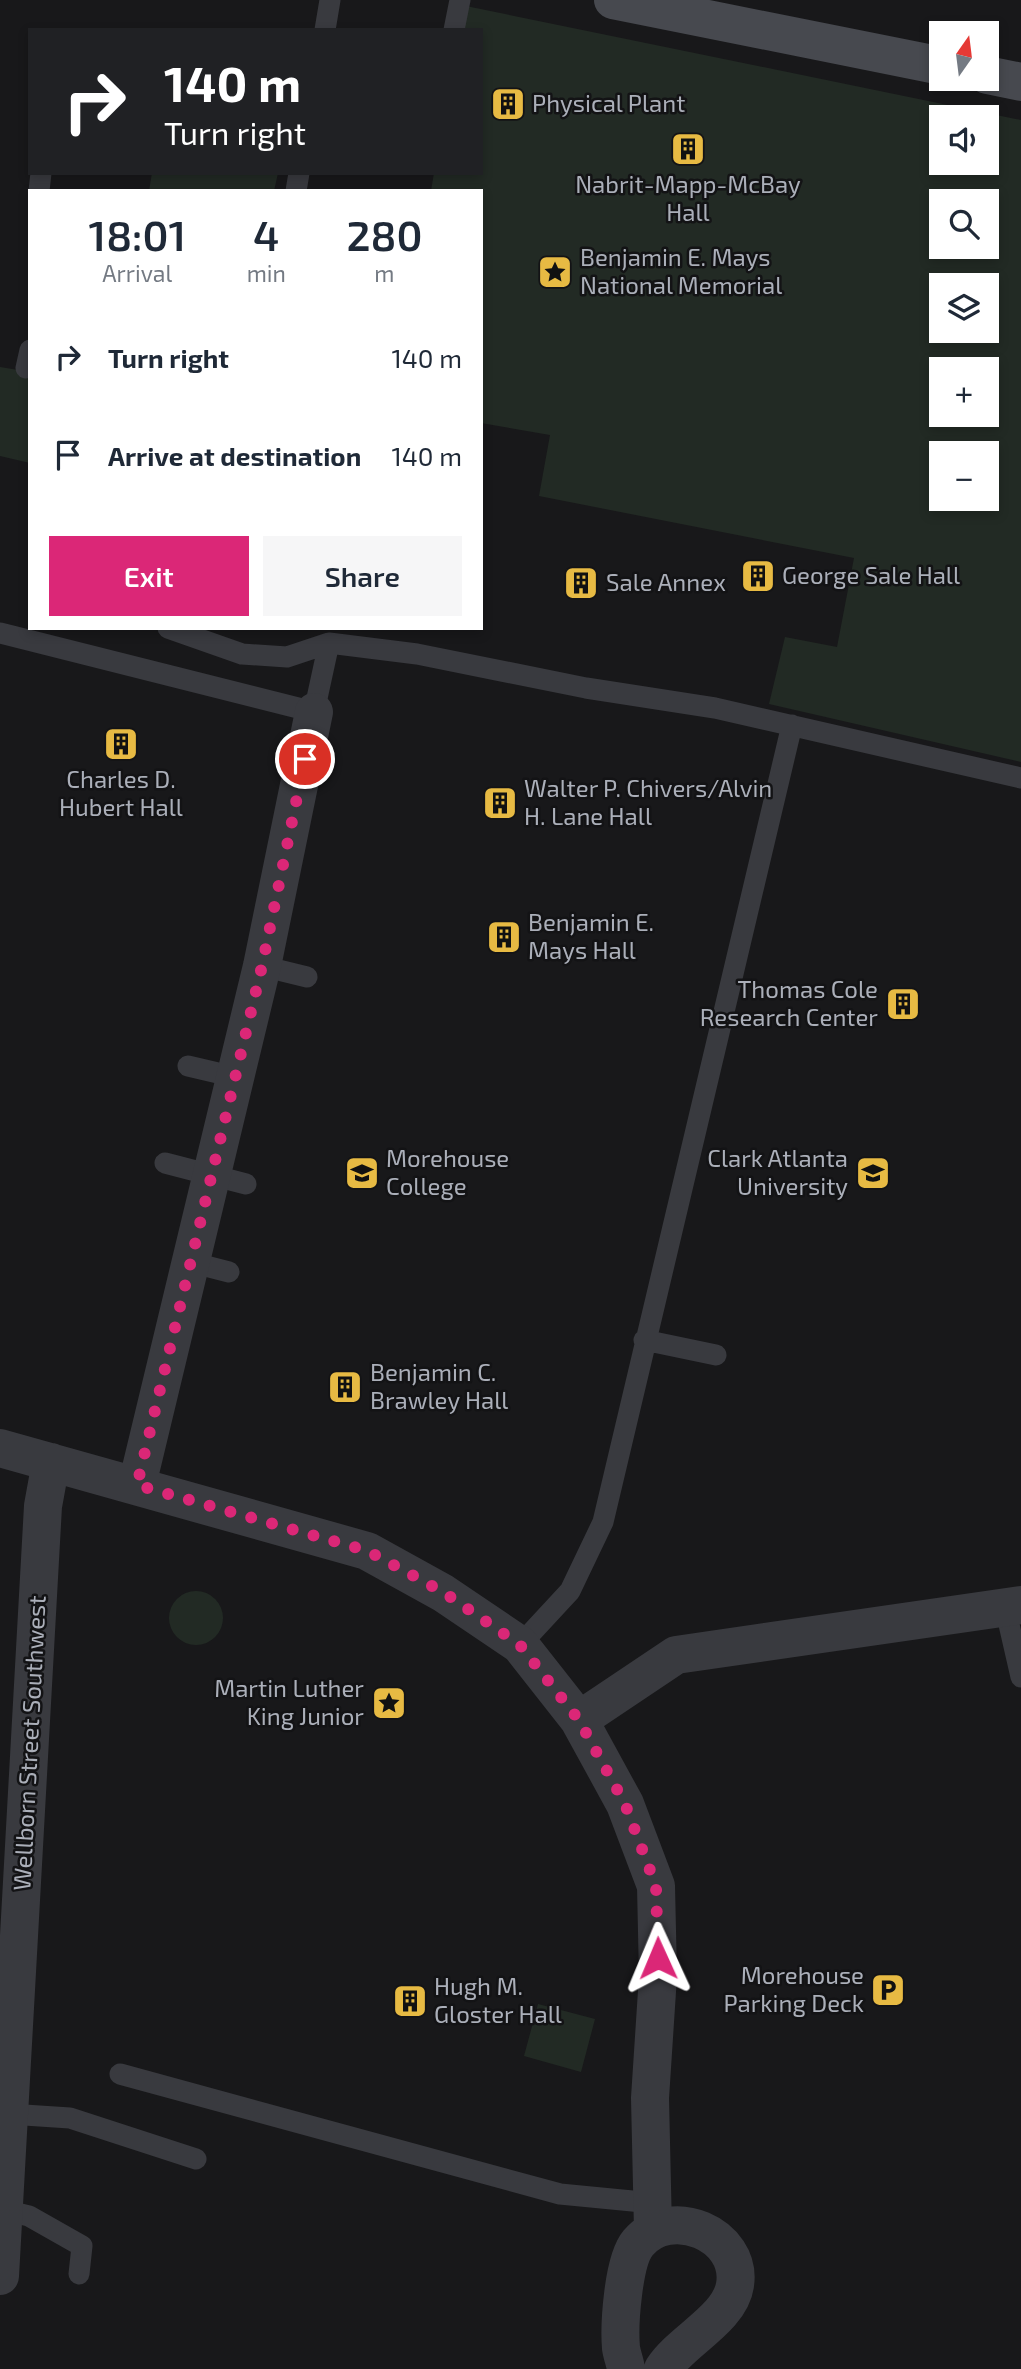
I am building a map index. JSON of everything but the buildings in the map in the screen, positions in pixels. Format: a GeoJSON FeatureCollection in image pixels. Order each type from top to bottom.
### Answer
{"type":"FeatureCollection","features":[{"type":"Feature","properties":{"kind":"street"},"geometry":{"type":"LineString","coordinates":[[613,0],[703,9],[929,63]]}},
{"type":"Feature","properties":{"kind":"street"},"geometry":{"type":"LineString","coordinates":[[999,77],[1021,82]]}},
{"type":"Feature","properties":{"kind":"street"},"geometry":{"type":"LineString","coordinates":[[137,1485],[190,1262],[229,1179],[235,1077],[262,966],[314,712]]}},
{"type":"Feature","properties":{"kind":"street"},"geometry":{"type":"LineString","coordinates":[[0,1448],[368,1551],[443,1592],[520,1645],[579,1720],[625,1804],[656,1886],[658,1976],[650,2098],[653,2216],[628,2266],[621,2350],[626,2369]]}},
{"type":"Feature","properties":{"kind":"street","name":"Wellborn Street Southwest"},"geometry":{"type":"LineString","coordinates":[[0,2276],[43,1506],[51,1462]]}},
{"type":"Feature","properties":{"kind":"street"},"geometry":{"type":"LineString","coordinates":[[579,1720],[676,1655],[1013,1606]]}},
{"type":"Feature","properties":{"kind":"street"},"geometry":{"type":"LineString","coordinates":[[653,2216],[711,2234],[731,2254],[735,2286],[715,2321],[687,2341],[663,2369]]}},
{"type":"Feature","properties":{"kind":"lane"},"geometry":{"type":"LineString","coordinates":[[325,28],[330,0]]}},
{"type":"Feature","properties":{"kind":"lane"},"geometry":{"type":"LineString","coordinates":[[454,28],[460,0]]}},
{"type":"Feature","properties":{"kind":"lane"},"geometry":{"type":"LineString","coordinates":[[174,630],[242,654],[286,657],[329,643],[417,654],[792,724],[1021,778]]}},
{"type":"Feature","properties":{"kind":"lane"},"geometry":{"type":"LineString","coordinates":[[0,633],[314,712],[329,643]]}},
{"type":"Feature","properties":{"kind":"lane"},"geometry":{"type":"LineString","coordinates":[[520,1645],[570,1591],[603,1522],[792,724]]}},
{"type":"Feature","properties":{"kind":"lane"},"geometry":{"type":"LineString","coordinates":[[262,966],[307,977]]}},
{"type":"Feature","properties":{"kind":"lane"},"geometry":{"type":"LineString","coordinates":[[188,1066],[235,1077]]}},
{"type":"Feature","properties":{"kind":"lane"},"geometry":{"type":"LineString","coordinates":[[165,1163],[229,1179]]}},
{"type":"Feature","properties":{"kind":"lane"},"geometry":{"type":"LineString","coordinates":[[190,1262],[229,1272]]}},
{"type":"Feature","properties":{"kind":"lane"},"geometry":{"type":"LineString","coordinates":[[644,1340],[716,1355]]}},
{"type":"Feature","properties":{"kind":"lane"},"geometry":{"type":"LineString","coordinates":[[1013,1606],[1021,1677]]}},
{"type":"Feature","properties":{"kind":"lane"},"geometry":{"type":"LineString","coordinates":[[120,2074],[561,2194],[653,2216]]}},
{"type":"Feature","properties":{"kind":"lane"},"geometry":{"type":"LineString","coordinates":[[9,2114],[69,2118],[196,2159]]}},
{"type":"Feature","properties":{"kind":"lane"},"geometry":{"type":"LineString","coordinates":[[4,2210],[29,2216],[82,2246],[79,2274]]}},
{"type":"Feature","properties":{"kind":"shaded area"},"geometry":{"type":"Polygon","coordinates":[[[466,6],[948,105],[929,105],[929,175],[999,175],[999,115],[1021,120],[1021,762],[769,704],[785,637],[837,647],[854,558],[539,496],[550,435],[483,423],[483,189],[431,189],[434,175],[483,175],[483,28],[462,28],[466,6]]]}},
{"type":"Feature","properties":{"kind":"shaded area"},"geometry":{"type":"Polygon","coordinates":[[[152,175],[278,175],[274,189],[149,189],[152,175]]]}},
{"type":"Feature","properties":{"kind":"shaded area"},"geometry":{"type":"Polygon","coordinates":[[[0,367],[28,372],[28,463],[0,456],[0,367]]]}},
{"type":"Feature","properties":{"kind":"shaded area"},"geometry":{"type":"Polygon","coordinates":[[[196,1591],[215,1599],[223,1618],[215,1637],[196,1645],[177,1637],[169,1618],[177,1599],[196,1591]]]}},
{"type":"Feature","properties":{"kind":"shaded area"},"geometry":{"type":"Polygon","coordinates":[[[538,2004],[595,2019],[581,2072],[524,2056],[538,2004]]]}},
{"type":"Feature","properties":{"kind":"place","name":"Physical Plant"},"geometry":{"type":"Point","coordinates":[508,104]}},
{"type":"Feature","properties":{"kind":"place","name":"Nabrit-Mapp-McBay Hall"},"geometry":{"type":"Point","coordinates":[688,149]}},
{"type":"Feature","properties":{"kind":"place","name":"Benjamin E. Mays National Memorial"},"geometry":{"type":"Point","coordinates":[555,272]}},
{"type":"Feature","properties":{"kind":"place","name":"George Sale Hall"},"geometry":{"type":"Point","coordinates":[758,576]}},
{"type":"Feature","properties":{"kind":"place","name":"Sale Annex"},"geometry":{"type":"Point","coordinates":[581,583]}},
{"type":"Feature","properties":{"kind":"place","name":"Charles D. Hubert Hall"},"geometry":{"type":"Point","coordinates":[121,744]}},
{"type":"Feature","properties":{"kind":"place","name":"Walter P. Chivers/Alvin H. Lane Hall"},"geometry":{"type":"Point","coordinates":[500,803]}},
{"type":"Feature","properties":{"kind":"place","name":"Benjamin E. Mays Hall"},"geometry":{"type":"Point","coordinates":[504,937]}},
{"type":"Feature","properties":{"kind":"place","name":"Thomas Cole Research Center"},"geometry":{"type":"Point","coordinates":[903,1004]}},
{"type":"Feature","properties":{"kind":"place","name":"Morehouse College"},"geometry":{"type":"Point","coordinates":[362,1173]}},
{"type":"Feature","properties":{"kind":"place","name":"Clark Atlanta University"},"geometry":{"type":"Point","coordinates":[873,1173]}},
{"type":"Feature","properties":{"kind":"place","name":"Benjamin C. Brawley Hall"},"geometry":{"type":"Point","coordinates":[345,1387]}},
{"type":"Feature","properties":{"kind":"place","name":"Martin Luther King Junior"},"geometry":{"type":"Point","coordinates":[389,1703]}},
{"type":"Feature","properties":{"kind":"place","name":"Morehouse Parking Deck"},"geometry":{"type":"Point","coordinates":[888,1990]}},
{"type":"Feature","properties":{"kind":"place","name":"Hugh M. Gloster Hall"},"geometry":{"type":"Point","coordinates":[410,2001]}},
{"type":"Feature","properties":{"kind":"route"},"geometry":{"type":"LineString","coordinates":[[305,759],[262,966],[137,1485],[368,1551],[443,1592],[520,1645],[579,1720],[625,1804],[656,1886],[658,1958]]}}]}
